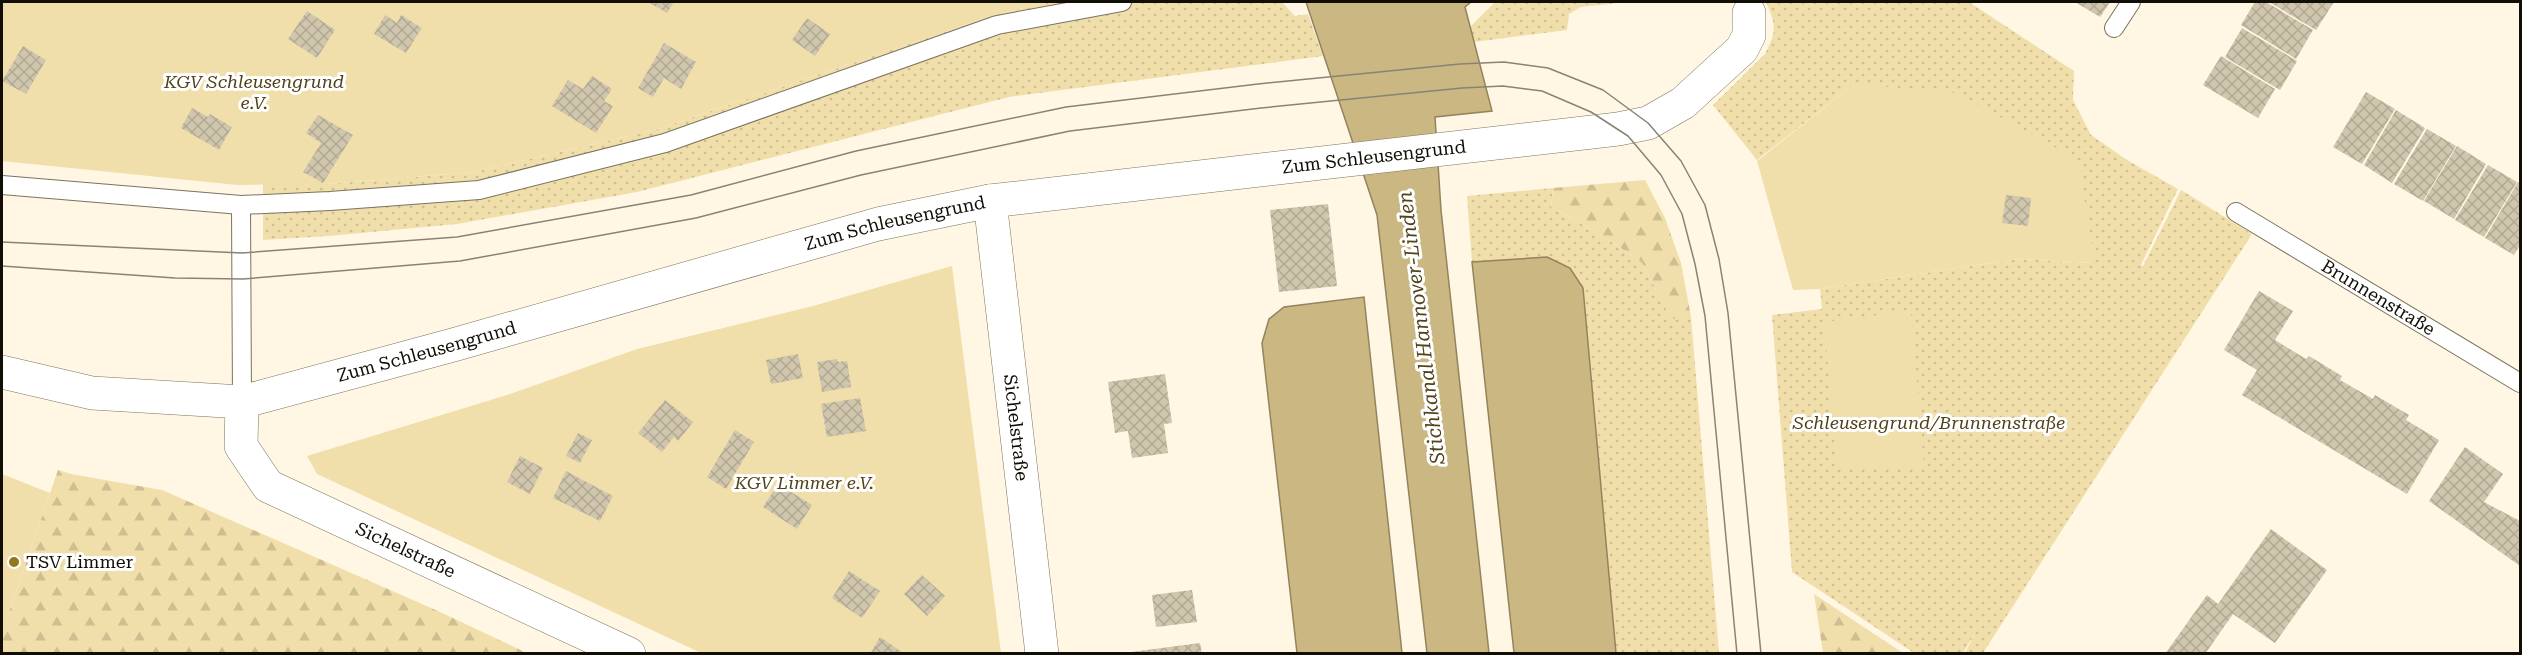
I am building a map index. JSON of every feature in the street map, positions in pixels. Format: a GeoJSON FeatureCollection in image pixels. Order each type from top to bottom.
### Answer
{"type":"FeatureCollection","features":[{"type":"Feature","properties":{"kind":"street","name":"Zum Schleusengrund"},"geometry":{"type":"LineString","coordinates":[[2,372],[92,393],[242,402],[453,345],[878,224],[990,201],[1338,160],[1445,150],[1618,129],[1648,123],[1683,103],[1742,50],[1749,35],[1749,13]]}},
{"type":"Feature","properties":{"kind":"street","name":"Sichelstraße"},"geometry":{"type":"LineString","coordinates":[[990,201],[1042,654]]}},
{"type":"Feature","properties":{"kind":"street","name":"Sichelstraße"},"geometry":{"type":"LineString","coordinates":[[242,402],[241,446],[268,486],[629,654]]}},
{"type":"Feature","properties":{"kind":"lane"},"geometry":{"type":"LineString","coordinates":[[2,185],[241,205],[479,190],[665,143],[997,25],[1122,2]]}},
{"type":"Feature","properties":{"kind":"lane"},"geometry":{"type":"LineString","coordinates":[[2114,28],[2131,2]]}},
{"type":"Feature","properties":{"kind":"lane"},"geometry":{"type":"LineString","coordinates":[[241,205],[242,402]]}},
{"type":"Feature","properties":{"kind":"lane","name":"Brunnenstraße"},"geometry":{"type":"LineString","coordinates":[[2236,212],[2520,383]]}},
{"type":"Feature","properties":{"kind":"green space","name":"KGV Schleusengrund e.V."},"geometry":{"type":"Polygon","coordinates":[[[2,2],[1049,2],[994,15],[658,129],[474,172],[329,184],[237,185],[2,161],[2,2]]]}},
{"type":"Feature","properties":{"kind":"green space"},"geometry":{"type":"Polygon","coordinates":[[[1049,2],[1282,2],[1295,16],[1308,14],[1323,56],[1009,97],[637,192],[457,224],[263,240],[263,184],[329,184],[474,172],[658,129],[994,15],[1049,2]]]}},
{"type":"Feature","properties":{"kind":"green space"},"geometry":{"type":"Polygon","coordinates":[[[1495,2],[1629,2],[1581,7],[1569,14],[1567,30],[1474,42],[1470,27],[1495,2]]]}},
{"type":"Feature","properties":{"kind":"green space","name":"Schleusengrund/Brunnenstraße"},"geometry":{"type":"Polygon","coordinates":[[[1766,2],[1969,2],[2074,71],[2073,100],[2091,135],[2127,160],[2178,189],[2141,265],[2143,266],[2181,190],[2252,234],[1983,653],[1965,653],[1975,633],[1963,653],[1914,653],[1792,572],[1772,315],[1822,309],[1820,289],[2017,259],[2094,263],[1854,84],[1757,160],[1713,105],[1765,54],[1774,28],[1766,2]]]}},
{"type":"Feature","properties":{"kind":"green space"},"geometry":{"type":"Polygon","coordinates":[[[1854,84],[1957,93],[2078,160],[2095,263],[2017,259],[1820,289],[1793,290],[1757,161],[1854,84]]]}},
{"type":"Feature","properties":{"kind":"green space"},"geometry":{"type":"Polygon","coordinates":[[[1645,180],[1665,218],[1681,263],[1691,317],[1671,319],[1641,261],[1593,230],[1551,207],[1553,188],[1645,180]]]}},
{"type":"Feature","properties":{"kind":"green space"},"geometry":{"type":"Polygon","coordinates":[[[1553,188],[1551,207],[1593,230],[1641,261],[1671,318],[1691,317],[1719,653],[1616,653],[1583,288],[1547,257],[1472,262],[1467,196],[1553,188]]]}},
{"type":"Feature","properties":{"kind":"green space","name":"KGV Limmer e.V."},"geometry":{"type":"Polygon","coordinates":[[[952,266],[1001,653],[701,653],[317,474],[307,456],[507,395],[637,349],[813,306],[952,266]]]}},
{"type":"Feature","properties":{"kind":"green space"},"geometry":{"type":"Polygon","coordinates":[[[1911,311],[1924,467],[1837,469],[1824,322],[1911,311]]]}},
{"type":"Feature","properties":{"kind":"green space"},"geometry":{"type":"Polygon","coordinates":[[[58,470],[162,490],[438,611],[527,653],[2,654],[2,632],[58,470]]]}},
{"type":"Feature","properties":{"kind":"green space","name":"TSV Limmer"},"geometry":{"type":"Polygon","coordinates":[[[2,474],[50,493],[2,632],[2,474]]]}},
{"type":"Feature","properties":{"kind":"green space"},"geometry":{"type":"Polygon","coordinates":[[[1814,594],[1903,653],[1823,653],[1814,594]]]}},
{"type":"Feature","properties":{"kind":"water","name":"Stichkanal Hannover-Linden"},"geometry":{"type":"Polygon","coordinates":[[[1306,2],[1471,2],[1465,7],[1492,111],[1435,117],[1441,210],[1489,653],[1427,653],[1377,215],[1306,2]]]}},
{"type":"Feature","properties":{"kind":"water"},"geometry":{"type":"Polygon","coordinates":[[[1547,257],[1570,268],[1583,288],[1616,653],[1514,653],[1472,262],[1547,257]]]}},
{"type":"Feature","properties":{"kind":"water"},"geometry":{"type":"Polygon","coordinates":[[[1364,297],[1402,653],[1297,653],[1262,343],[1269,319],[1284,307],[1364,297]]]}},
{"type":"Feature","properties":{"kind":"building"},"geometry":{"type":"Polygon","coordinates":[[[648,2],[674,2],[667,13],[648,2]]]}},
{"type":"Feature","properties":{"kind":"building"},"geometry":{"type":"Polygon","coordinates":[[[2075,2],[2110,2],[2100,17],[2075,2]]]}},
{"type":"Feature","properties":{"kind":"building"},"geometry":{"type":"Polygon","coordinates":[[[2255,2],[2266,2],[2313,30],[2296,59],[2241,25],[2255,2]]]}},
{"type":"Feature","properties":{"kind":"building"},"geometry":{"type":"Polygon","coordinates":[[[2269,2],[2334,2],[2316,30],[2269,2]]]}},
{"type":"Feature","properties":{"kind":"building"},"geometry":{"type":"Polygon","coordinates":[[[307,11],[335,30],[317,58],[288,39],[307,11]]]}},
{"type":"Feature","properties":{"kind":"building"},"geometry":{"type":"Polygon","coordinates":[[[385,15],[397,23],[401,15],[422,28],[406,53],[374,34],[385,15]]]}},
{"type":"Feature","properties":{"kind":"building"},"geometry":{"type":"Polygon","coordinates":[[[807,18],[830,34],[815,56],[792,40],[807,18]]]}},
{"type":"Feature","properties":{"kind":"building"},"geometry":{"type":"Polygon","coordinates":[[[2242,28],[2297,61],[2280,90],[2225,57],[2242,28]]]}},
{"type":"Feature","properties":{"kind":"building"},"geometry":{"type":"Polygon","coordinates":[[[664,43],[696,62],[681,89],[664,78],[653,97],[638,88],[664,43]]]}},
{"type":"Feature","properties":{"kind":"building"},"geometry":{"type":"Polygon","coordinates":[[[23,46],[46,60],[26,94],[2,81],[23,46]]]}},
{"type":"Feature","properties":{"kind":"building"},"geometry":{"type":"Polygon","coordinates":[[[2221,56],[2275,89],[2258,118],[2203,85],[2221,56]]]}},
{"type":"Feature","properties":{"kind":"building"},"geometry":{"type":"Polygon","coordinates":[[[592,76],[612,89],[604,101],[613,106],[596,133],[552,106],[568,80],[583,89],[592,76]]]}},
{"type":"Feature","properties":{"kind":"building"},"geometry":{"type":"Polygon","coordinates":[[[2366,92],[2395,109],[2362,164],[2333,147],[2366,92]]]}},
{"type":"Feature","properties":{"kind":"building"},"geometry":{"type":"Polygon","coordinates":[[[192,108],[208,117],[210,114],[232,127],[219,150],[181,128],[192,108]]]}},
{"type":"Feature","properties":{"kind":"building"},"geometry":{"type":"Polygon","coordinates":[[[2396,110],[2425,128],[2392,183],[2364,165],[2396,110]]]}},
{"type":"Feature","properties":{"kind":"building"},"geometry":{"type":"Polygon","coordinates":[[[318,115],[353,135],[323,183],[303,172],[321,143],[306,133],[318,115]]]}},
{"type":"Feature","properties":{"kind":"building"},"geometry":{"type":"Polygon","coordinates":[[[2427,129],[2456,146],[2423,201],[2394,184],[2427,129]]]}},
{"type":"Feature","properties":{"kind":"building"},"geometry":{"type":"Polygon","coordinates":[[[2457,146],[2486,164],[2454,219],[2424,201],[2457,146]]]}},
{"type":"Feature","properties":{"kind":"building"},"geometry":{"type":"Polygon","coordinates":[[[2488,165],[2517,182],[2484,237],[2455,220],[2488,165]]]}},
{"type":"Feature","properties":{"kind":"building"},"geometry":{"type":"Polygon","coordinates":[[[2518,182],[2520,184],[2520,245],[2514,255],[2485,238],[2518,182]]]}},
{"type":"Feature","properties":{"kind":"building"},"geometry":{"type":"Polygon","coordinates":[[[2006,195],[2031,198],[2028,226],[2002,223],[2006,195]]]}},
{"type":"Feature","properties":{"kind":"building"},"geometry":{"type":"Polygon","coordinates":[[[1328,204],[1337,286],[1279,292],[1270,210],[1328,204]]]}},
{"type":"Feature","properties":{"kind":"building"},"geometry":{"type":"Polygon","coordinates":[[[2259,291],[2293,311],[2275,340],[2306,359],[2309,356],[2342,376],[2340,380],[2373,399],[2375,395],[2409,415],[2406,420],[2439,440],[2407,494],[2242,395],[2257,370],[2224,350],[2259,291]]]}},
{"type":"Feature","properties":{"kind":"building"},"geometry":{"type":"Polygon","coordinates":[[[798,354],[803,378],[771,384],[766,360],[798,354]]]}},
{"type":"Feature","properties":{"kind":"building"},"geometry":{"type":"Polygon","coordinates":[[[837,359],[838,362],[847,361],[851,387],[822,392],[817,362],[837,359]]]}},
{"type":"Feature","properties":{"kind":"building"},"geometry":{"type":"Polygon","coordinates":[[[1165,374],[1172,423],[1164,424],[1168,453],[1132,458],[1128,431],[1115,433],[1108,382],[1165,374]]]}},
{"type":"Feature","properties":{"kind":"building"},"geometry":{"type":"Polygon","coordinates":[[[860,398],[866,431],[827,437],[821,404],[860,398]]]}},
{"type":"Feature","properties":{"kind":"building"},"geometry":{"type":"Polygon","coordinates":[[[665,400],[693,422],[678,441],[674,437],[662,452],[638,433],[665,400]]]}},
{"type":"Feature","properties":{"kind":"building"},"geometry":{"type":"Polygon","coordinates":[[[735,430],[754,442],[726,489],[707,477],[735,430]]]}},
{"type":"Feature","properties":{"kind":"building"},"geometry":{"type":"Polygon","coordinates":[[[578,433],[592,440],[580,463],[566,456],[578,433]]]}},
{"type":"Feature","properties":{"kind":"building"},"geometry":{"type":"Polygon","coordinates":[[[2465,447],[2503,474],[2484,502],[2520,521],[2520,566],[2429,501],[2465,447]]]}},
{"type":"Feature","properties":{"kind":"building"},"geometry":{"type":"Polygon","coordinates":[[[520,456],[543,468],[530,494],[507,482],[520,456]]]}},
{"type":"Feature","properties":{"kind":"building"},"geometry":{"type":"Polygon","coordinates":[[[566,471],[613,496],[600,521],[553,498],[566,471]]]}},
{"type":"Feature","properties":{"kind":"building"},"geometry":{"type":"Polygon","coordinates":[[[778,484],[812,505],[797,529],[763,507],[778,484]]]}},
{"type":"Feature","properties":{"kind":"building"},"geometry":{"type":"Polygon","coordinates":[[[2271,529],[2327,570],[2275,643],[2233,614],[2205,654],[2165,654],[2207,595],[2218,604],[2271,529]]]}},
{"type":"Feature","properties":{"kind":"building"},"geometry":{"type":"Polygon","coordinates":[[[849,571],[880,591],[862,618],[832,598],[849,571]]]}},
{"type":"Feature","properties":{"kind":"building"},"geometry":{"type":"Polygon","coordinates":[[[922,575],[945,596],[927,616],[904,594],[922,575]]]}},
{"type":"Feature","properties":{"kind":"building"},"geometry":{"type":"Polygon","coordinates":[[[1192,590],[1197,622],[1156,627],[1152,595],[1192,590]]]}},
{"type":"Feature","properties":{"kind":"building"},"geometry":{"type":"Polygon","coordinates":[[[880,637],[905,654],[870,654],[880,637]]]}},
{"type":"Feature","properties":{"kind":"building"},"geometry":{"type":"Polygon","coordinates":[[[1200,643],[1202,654],[1131,654],[1131,652],[1200,643]]]}},
{"type":"Feature","properties":{"kind":"tram line"},"geometry":{"type":"LineString","coordinates":[[2,242],[242,253],[457,237],[691,195],[856,151],[1066,107],[1258,84],[1460,64],[1504,62],[1548,68],[1603,90],[1648,123],[1681,161],[1705,205],[1719,259],[1728,313],[1761,654]]}},
{"type":"Feature","properties":{"kind":"tram line"},"geometry":{"type":"LineString","coordinates":[[2,266],[175,278],[243,279],[460,261],[696,218],[861,175],[1070,131],[1261,108],[1462,88],[1503,86],[1542,91],[1591,112],[1628,136],[1661,175],[1682,214],[1705,316],[1737,654]]}},
{"type":"Feature","properties":{"kind":"place","name":"TSV Limmer"},"geometry":{"type":"Point","coordinates":[14,562]}}]}
